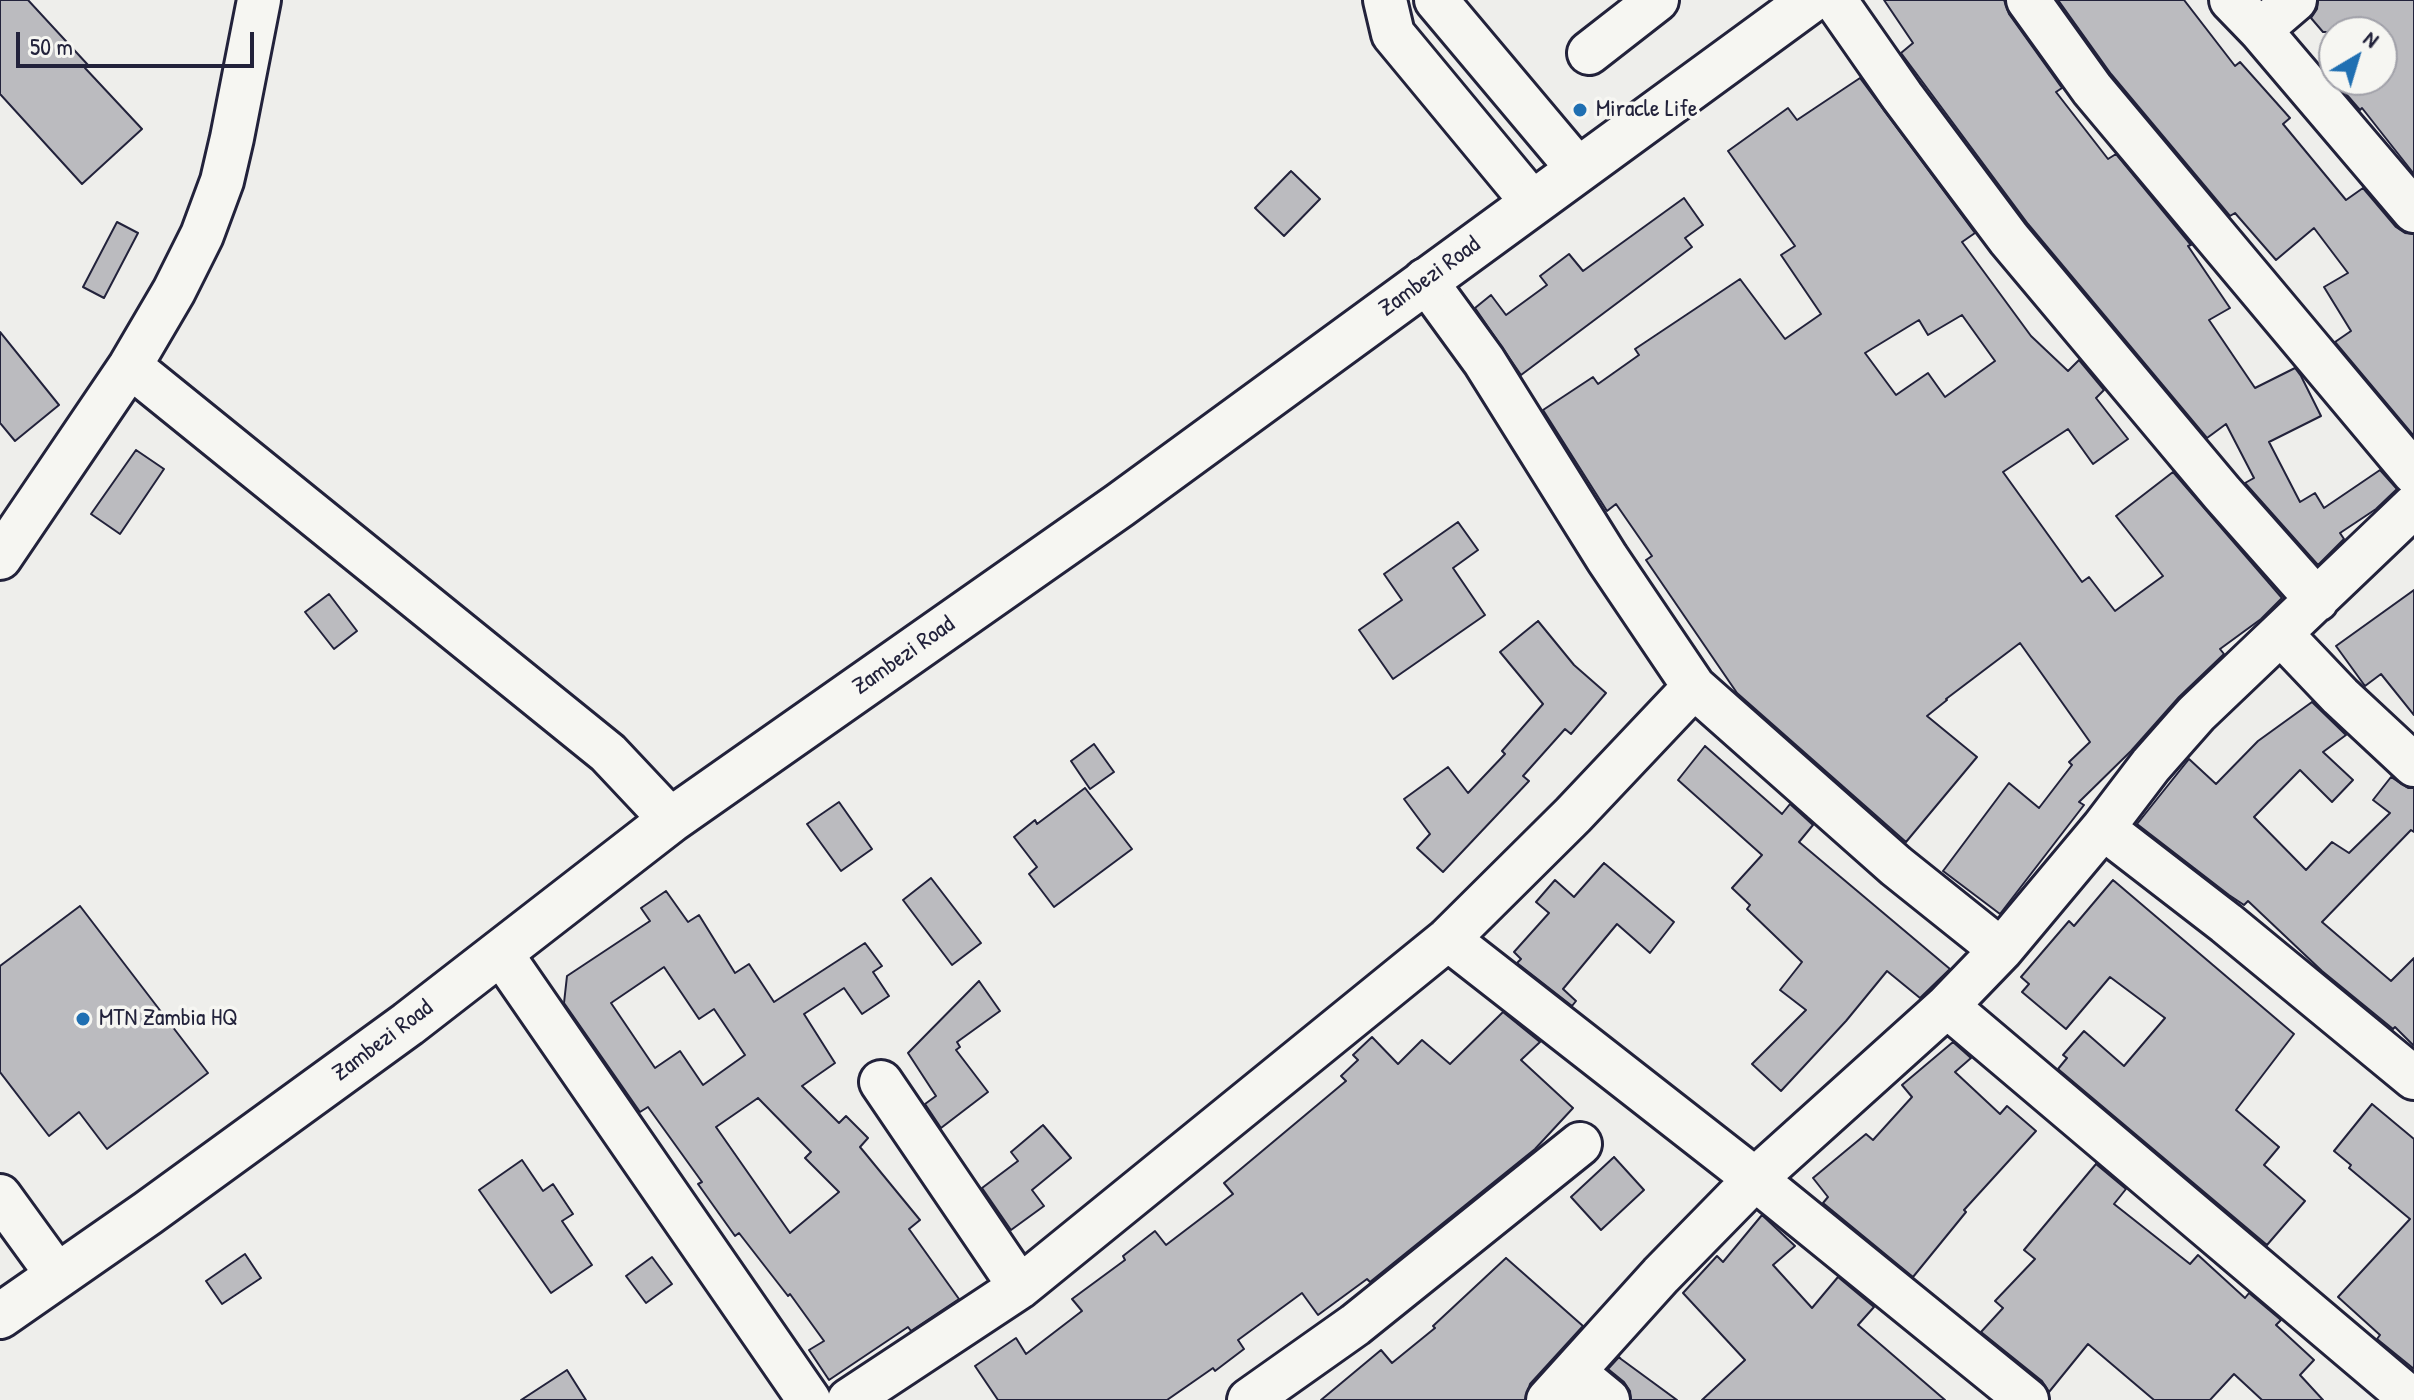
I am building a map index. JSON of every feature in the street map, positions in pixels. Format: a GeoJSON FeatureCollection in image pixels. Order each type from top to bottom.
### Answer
{"type":"FeatureCollection","features":[{"type":"Feature","properties":{"kind":"main road","name":"Zambezi Road"},"geometry":{"type":"LineString","coordinates":[[0,1316],[408,1024],[671,820],[1120,505],[1811,0]]}},
{"type":"Feature","properties":{"kind":"street"},"geometry":{"type":"LineString","coordinates":[[0,558],[130,366],[174,291],[202,235],[222,181],[259,0]]}},
{"type":"Feature","properties":{"kind":"street"},"geometry":{"type":"LineString","coordinates":[[1385,0],[1393,34],[1533,203]]}},
{"type":"Feature","properties":{"kind":"street"},"geometry":{"type":"LineString","coordinates":[[1436,0],[1578,169]]}},
{"type":"Feature","properties":{"kind":"street"},"geometry":{"type":"LineString","coordinates":[[1589,53],[1657,0]]}},
{"type":"Feature","properties":{"kind":"street"},"geometry":{"type":"LineString","coordinates":[[1835,0],[2009,239],[2222,493],[2317,600]]}},
{"type":"Feature","properties":{"kind":"street"},"geometry":{"type":"LineString","coordinates":[[2028,0],[2126,131],[2414,473]]}},
{"type":"Feature","properties":{"kind":"street"},"geometry":{"type":"LineString","coordinates":[[2231,0],[2409,193]]}},
{"type":"Feature","properties":{"kind":"street"},"geometry":{"type":"LineString","coordinates":[[2260,30],[2295,0]]}},
{"type":"Feature","properties":{"kind":"street"},"geometry":{"type":"LineString","coordinates":[[1425,280],[1484,361],[1607,558],[1694,687],[1896,866],[2001,950]]}},
{"type":"Feature","properties":{"kind":"street"},"geometry":{"type":"LineString","coordinates":[[130,366],[608,753],[671,820]]}},
{"type":"Feature","properties":{"kind":"street"},"geometry":{"type":"LineString","coordinates":[[1608,1400],[1561,1386],[1661,1275],[1755,1179],[1947,1006],[2001,950],[2196,714],[2414,506]]}},
{"type":"Feature","properties":{"kind":"street"},"geometry":{"type":"LineString","coordinates":[[2281,634],[2340,696],[2414,765]]}},
{"type":"Feature","properties":{"kind":"street"},"geometry":{"type":"LineString","coordinates":[[849,1400],[1020,1287],[1448,939],[1573,815],[1694,687]]}},
{"type":"Feature","properties":{"kind":"street"},"geometry":{"type":"LineString","coordinates":[[2103,828],[2226,923],[2414,1078]]}},
{"type":"Feature","properties":{"kind":"street"},"geometry":{"type":"LineString","coordinates":[[1448,939],[1755,1179],[2027,1400]]}},
{"type":"Feature","properties":{"kind":"street"},"geometry":{"type":"LineString","coordinates":[[500,952],[809,1400]]}},
{"type":"Feature","properties":{"kind":"street"},"geometry":{"type":"LineString","coordinates":[[1947,1006],[2411,1398]]}},
{"type":"Feature","properties":{"kind":"street"},"geometry":{"type":"LineString","coordinates":[[881,1082],[1020,1287]]}},
{"type":"Feature","properties":{"kind":"street"},"geometry":{"type":"LineString","coordinates":[[1249,1400],[1355,1325],[1580,1144]]}},
{"type":"Feature","properties":{"kind":"street"},"geometry":{"type":"LineString","coordinates":[[0,1196],[58,1276]]}},
{"type":"Feature","properties":{"kind":"building"},"geometry":{"type":"Polygon","coordinates":[[[0,0],[28,0],[142,129],[82,184],[0,94],[0,0]]]}},
{"type":"Feature","properties":{"kind":"building"},"geometry":{"type":"Polygon","coordinates":[[[1884,0],[2004,0],[2009,14],[2062,88],[2056,92],[2108,159],[2116,154],[2191,245],[2188,246],[2230,308],[2209,320],[2255,388],[2295,368],[2301,376],[2321,416],[2269,442],[2300,502],[2315,493],[2324,508],[2380,470],[2397,489],[2376,509],[2340,533],[2344,539],[2318,565],[2245,483],[2254,478],[2226,424],[2207,438],[2028,224],[1901,53],[1913,43],[1884,0]]]}},
{"type":"Feature","properties":{"kind":"building"},"geometry":{"type":"Polygon","coordinates":[[[2058,0],[2184,0],[2235,66],[2240,62],[2290,118],[2283,124],[2346,200],[2363,188],[2396,227],[2414,234],[2414,436],[2335,342],[2351,331],[2324,287],[2348,273],[2314,228],[2276,260],[2235,213],[2230,216],[2111,74],[2058,0]]]}},
{"type":"Feature","properties":{"kind":"building"},"geometry":{"type":"Polygon","coordinates":[[[2318,0],[2414,0],[2414,174],[2362,108],[2360,110],[2348,96],[2398,96],[2398,16],[2318,16],[2318,26],[2311,18],[2318,0]]]}},
{"type":"Feature","properties":{"kind":"building"},"geometry":{"type":"Polygon","coordinates":[[[1860,78],[1975,233],[1962,242],[2031,336],[2068,371],[2079,360],[2104,390],[2096,398],[2128,439],[2093,464],[2068,429],[2003,472],[2082,582],[2089,577],[2115,611],[2163,576],[2116,516],[2173,472],[2282,598],[2261,619],[2220,649],[2224,654],[2079,802],[2084,805],[2000,914],[1943,871],[2009,783],[2039,808],[2072,765],[2069,762],[2090,742],[2020,643],[1927,716],[1977,757],[1906,842],[1737,693],[1646,560],[1652,556],[1616,504],[1607,511],[1543,410],[1593,377],[1598,384],[1639,355],[1635,349],[1740,279],[1785,339],[1821,314],[1781,255],[1795,246],[1728,151],[1788,108],[1797,120],[1860,78]],[[1962,315],[1928,335],[1919,320],[1865,353],[1896,395],[1928,373],[1945,397],[1995,361],[1962,315]]]}},
{"type":"Feature","properties":{"kind":"building"},"geometry":{"type":"Polygon","coordinates":[[[1291,171],[1320,199],[1284,236],[1255,208],[1291,171]]]}},
{"type":"Feature","properties":{"kind":"building"},"geometry":{"type":"Polygon","coordinates":[[[1684,198],[1703,225],[1685,238],[1692,247],[1521,375],[1475,308],[1491,295],[1506,315],[1547,285],[1540,276],[1569,254],[1583,271],[1684,198]]]}},
{"type":"Feature","properties":{"kind":"building"},"geometry":{"type":"Polygon","coordinates":[[[117,222],[138,233],[104,298],[83,287],[117,222]]]}},
{"type":"Feature","properties":{"kind":"building"},"geometry":{"type":"Polygon","coordinates":[[[0,332],[59,405],[15,441],[0,423],[0,332]]]}},
{"type":"Feature","properties":{"kind":"building"},"geometry":{"type":"Polygon","coordinates":[[[136,450],[164,469],[120,534],[91,514],[136,450]]]}},
{"type":"Feature","properties":{"kind":"building"},"geometry":{"type":"Polygon","coordinates":[[[1458,522],[1478,550],[1453,568],[1485,615],[1393,679],[1359,630],[1402,600],[1384,574],[1458,522]]]}},
{"type":"Feature","properties":{"kind":"building"},"geometry":{"type":"Polygon","coordinates":[[[2414,590],[2414,715],[2381,674],[2365,686],[2336,646],[2414,590]]]}},
{"type":"Feature","properties":{"kind":"building"},"geometry":{"type":"Polygon","coordinates":[[[329,594],[357,631],[334,649],[305,612],[329,594]]]}},
{"type":"Feature","properties":{"kind":"building"},"geometry":{"type":"Polygon","coordinates":[[[1538,621],[1574,665],[1606,693],[1571,734],[1565,729],[1523,776],[1529,781],[1443,872],[1417,848],[1430,834],[1404,799],[1448,767],[1468,793],[1505,754],[1502,751],[1543,704],[1500,652],[1538,621]]]}},
{"type":"Feature","properties":{"kind":"building"},"geometry":{"type":"Polygon","coordinates":[[[2312,702],[2346,735],[2323,752],[2353,780],[2332,802],[2300,770],[2254,817],[2306,870],[2332,842],[2349,853],[2390,813],[2373,800],[2391,777],[2408,788],[2414,788],[2414,832],[2411,830],[2322,922],[2391,981],[2414,958],[2414,1046],[2395,1027],[2393,1029],[2322,971],[2248,901],[2244,905],[2229,895],[2137,824],[2189,759],[2216,784],[2258,741],[2312,702]]]}},
{"type":"Feature","properties":{"kind":"building"},"geometry":{"type":"Polygon","coordinates":[[[1094,744],[1114,772],[1090,789],[1071,761],[1094,744]]]}},
{"type":"Feature","properties":{"kind":"building"},"geometry":{"type":"Polygon","coordinates":[[[1705,746],[1782,814],[1790,804],[1813,825],[1799,842],[1950,969],[1920,998],[1887,971],[1781,1091],[1752,1064],[1806,1010],[1780,990],[1802,962],[1747,909],[1750,905],[1732,888],[1762,855],[1678,780],[1705,746]]]}},
{"type":"Feature","properties":{"kind":"building"},"geometry":{"type":"Polygon","coordinates":[[[1085,788],[1132,849],[1054,907],[1029,874],[1037,867],[1014,837],[1085,788]]]}},
{"type":"Feature","properties":{"kind":"building"},"geometry":{"type":"Polygon","coordinates":[[[839,802],[872,849],[841,871],[807,824],[839,802]]]}},
{"type":"Feature","properties":{"kind":"building"},"geometry":{"type":"Polygon","coordinates":[[[1604,863],[1674,922],[1650,953],[1617,924],[1563,989],[1576,1001],[1572,1006],[1517,963],[1521,959],[1514,952],[1549,913],[1536,902],[1555,880],[1574,897],[1604,863]]]}},
{"type":"Feature","properties":{"kind":"building"},"geometry":{"type":"Polygon","coordinates":[[[931,878],[981,943],[952,965],[903,900],[931,878]]]}},
{"type":"Feature","properties":{"kind":"building"},"geometry":{"type":"Polygon","coordinates":[[[2113,880],[2294,1034],[2236,1110],[2279,1147],[2264,1165],[2305,1201],[2267,1245],[2058,1069],[2067,1058],[2063,1055],[2084,1031],[2124,1066],[2165,1018],[2110,977],[2066,1029],[2022,992],[2029,984],[2021,977],[2069,921],[2074,926],[2113,880]]]}},
{"type":"Feature","properties":{"kind":"building"},"geometry":{"type":"Polygon","coordinates":[[[666,891],[688,922],[699,915],[735,973],[749,964],[774,1002],[865,943],[882,966],[873,972],[889,996],[862,1014],[844,988],[804,1014],[835,1063],[802,1086],[839,1123],[846,1116],[868,1138],[860,1147],[920,1220],[909,1229],[959,1299],[911,1331],[908,1327],[829,1380],[809,1350],[824,1341],[739,1233],[735,1236],[698,1184],[702,1182],[648,1107],[640,1112],[564,1003],[567,976],[650,921],[641,908],[666,891]],[[664,967],[611,1003],[655,1068],[680,1051],[703,1085],[745,1055],[714,1009],[699,1019],[664,967]],[[758,1098],[716,1127],[790,1233],[839,1192],[805,1158],[811,1152],[758,1098]]]}},
{"type":"Feature","properties":{"kind":"building","name":"MTN Zambia HQ"},"geometry":{"type":"Polygon","coordinates":[[[80,906],[208,1073],[107,1149],[79,1112],[49,1136],[0,1072],[0,966],[80,906]]]}},
{"type":"Feature","properties":{"kind":"building"},"geometry":{"type":"Polygon","coordinates":[[[979,981],[1000,1011],[957,1042],[960,1047],[956,1050],[988,1092],[941,1128],[925,1104],[936,1096],[908,1053],[979,981]]]}},
{"type":"Feature","properties":{"kind":"building"},"geometry":{"type":"Polygon","coordinates":[[[1503,1012],[1540,1042],[1521,1060],[1573,1108],[1535,1149],[1370,1282],[1367,1279],[1318,1315],[1302,1293],[1238,1340],[1244,1349],[1167,1400],[998,1400],[975,1366],[1016,1338],[1026,1354],[1082,1311],[1072,1299],[1125,1260],[1123,1256],[1155,1231],[1166,1245],[1233,1194],[1224,1183],[1346,1081],[1341,1076],[1358,1060],[1353,1055],[1372,1037],[1398,1064],[1422,1040],[1450,1064],[1503,1012]]]}},
{"type":"Feature","properties":{"kind":"building"},"geometry":{"type":"Polygon","coordinates":[[[1953,1042],[1971,1058],[1955,1072],[2000,1114],[2007,1106],[2036,1131],[1964,1210],[1966,1212],[1913,1277],[1823,1203],[1828,1197],[1813,1178],[1866,1134],[1873,1140],[1912,1097],[1902,1085],[1953,1042]]]}},
{"type":"Feature","properties":{"kind":"building"},"geometry":{"type":"Polygon","coordinates":[[[2372,1104],[2414,1139],[2414,1369],[2377,1339],[2380,1335],[2338,1297],[2410,1219],[2349,1168],[2351,1165],[2334,1151],[2372,1104]]]}},
{"type":"Feature","properties":{"kind":"building"},"geometry":{"type":"Polygon","coordinates":[[[1043,1125],[1071,1158],[1032,1190],[1044,1206],[1011,1230],[982,1188],[1018,1161],[1011,1152],[1043,1125]]]}},
{"type":"Feature","properties":{"kind":"building"},"geometry":{"type":"Polygon","coordinates":[[[1614,1157],[1644,1190],[1601,1230],[1571,1197],[1614,1157]]]}},
{"type":"Feature","properties":{"kind":"building"},"geometry":{"type":"Polygon","coordinates":[[[522,1160],[543,1191],[553,1184],[573,1214],[562,1221],[592,1265],[551,1293],[479,1190],[522,1160]]]}},
{"type":"Feature","properties":{"kind":"building"},"geometry":{"type":"Polygon","coordinates":[[[2096,1164],[2126,1189],[2114,1204],[2190,1264],[2198,1255],[2245,1298],[2249,1293],[2281,1320],[2276,1325],[2314,1360],[2300,1375],[2323,1400],[2262,1400],[2234,1374],[2210,1400],[2154,1400],[2088,1344],[2049,1392],[2042,1381],[1981,1332],[2003,1308],[1995,1301],[2035,1259],[2024,1250],[2096,1164]]]}},
{"type":"Feature","properties":{"kind":"building"},"geometry":{"type":"Polygon","coordinates":[[[1762,1215],[1795,1246],[1773,1265],[1812,1308],[1838,1277],[1874,1307],[1858,1325],[1945,1400],[1702,1400],[1745,1360],[1683,1293],[1717,1256],[1723,1262],[1762,1215]]]}},
{"type":"Feature","properties":{"kind":"building"},"geometry":{"type":"Polygon","coordinates":[[[245,1254],[261,1278],[222,1304],[206,1281],[245,1254]]]}},
{"type":"Feature","properties":{"kind":"building"},"geometry":{"type":"Polygon","coordinates":[[[652,1257],[672,1284],[646,1303],[626,1276],[652,1257]]]}},
{"type":"Feature","properties":{"kind":"building"},"geometry":{"type":"Polygon","coordinates":[[[1506,1258],[1583,1326],[1530,1384],[1525,1400],[1321,1400],[1381,1350],[1392,1363],[1435,1328],[1433,1326],[1506,1258]]]}},
{"type":"Feature","properties":{"kind":"building"},"geometry":{"type":"Polygon","coordinates":[[[1619,1357],[1677,1400],[1631,1400],[1624,1382],[1608,1369],[1619,1357]]]}},
{"type":"Feature","properties":{"kind":"building"},"geometry":{"type":"Polygon","coordinates":[[[567,1370],[586,1400],[521,1400],[567,1370]]]}},
{"type":"Feature","properties":{"kind":"place","name":"Miracle Life"},"geometry":{"type":"Point","coordinates":[1580,110]}},
{"type":"Feature","properties":{"kind":"place","name":"MTN Zambia HQ"},"geometry":{"type":"Point","coordinates":[83,1019]}}]}
